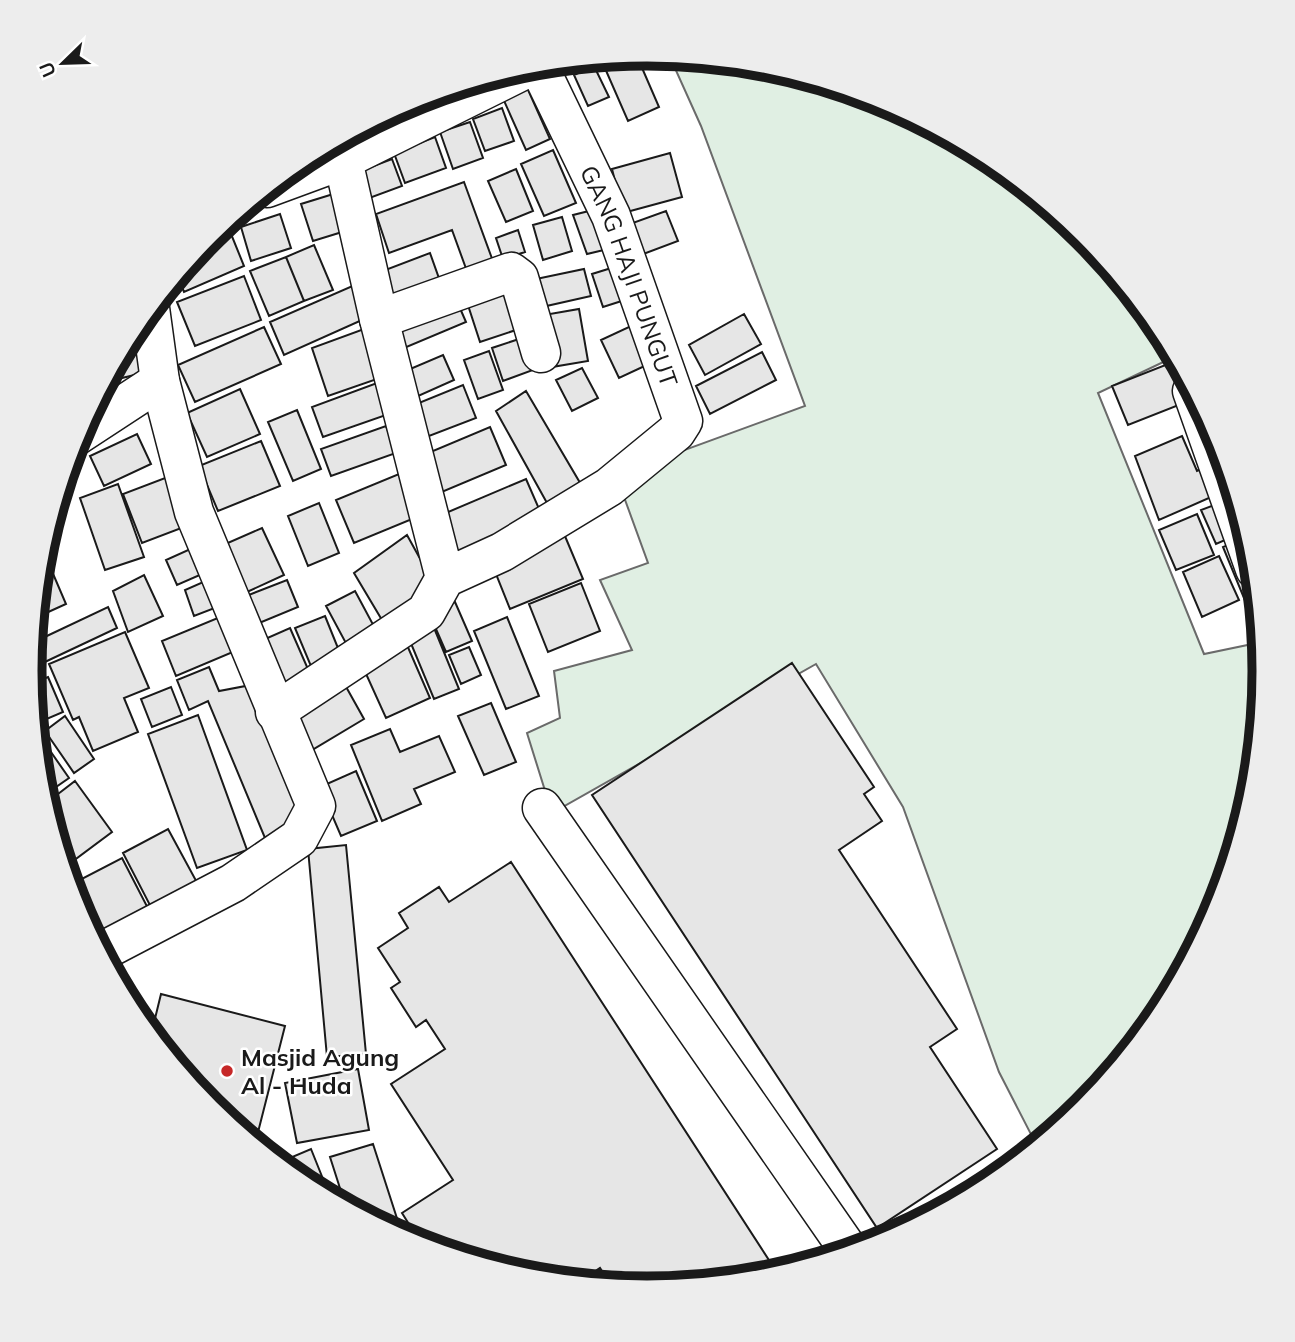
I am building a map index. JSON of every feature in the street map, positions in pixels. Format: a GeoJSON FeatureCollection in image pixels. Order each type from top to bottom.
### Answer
{"type":"FeatureCollection","features":[{"type":"Feature","properties":{"kind":"street","name":"GANG HAJI PUNGUT"},"geometry":{"type":"LineString","coordinates":[[445,578],[502,552],[609,487],[676,432],[683,421],[611,216],[543,75]]}},
{"type":"Feature","properties":{"kind":"street","name":"GANG HAJI PUNGUT"},"geometry":{"type":"LineString","coordinates":[[344,148],[474,91]]}},
{"type":"Feature","properties":{"kind":"street"},"geometry":{"type":"LineString","coordinates":[[275,712],[426,611],[445,578],[379,319],[341,149]]}},
{"type":"Feature","properties":{"kind":"street"},"geometry":{"type":"LineString","coordinates":[[379,319],[512,272],[519,278],[541,353]]}},
{"type":"Feature","properties":{"kind":"street"},"geometry":{"type":"LineString","coordinates":[[109,948],[233,883],[299,838],[316,806],[194,512],[160,381],[152,323]]}},
{"type":"Feature","properties":{"kind":"street"},"geometry":{"type":"LineString","coordinates":[[95,424],[160,381]]}},
{"type":"Feature","properties":{"kind":"street"},"geometry":{"type":"LineString","coordinates":[[542,808],[844,1243]]}},
{"type":"Feature","properties":{"kind":"green space"},"geometry":{"type":"Polygon","coordinates":[[[674,67],[727,71],[804,86],[879,112],[915,128],[984,168],[1047,216],[1076,243],[1128,302],[1167,360],[1098,393],[1204,654],[1252,644],[1252,711],[1248,750],[1221,866],[1191,939],[1172,974],[1128,1040],[1103,1070],[1076,1099],[1033,1138],[999,1072],[903,807],[816,664],[552,813],[527,733],[560,718],[554,671],[632,650],[600,580],[648,563],[616,475],[805,406],[701,126],[674,67]]]}},
{"type":"Feature","properties":{"kind":"building"},"geometry":{"type":"Polygon","coordinates":[[[641,66],[659,107],[628,121],[605,67],[641,66]]]}},
{"type":"Feature","properties":{"kind":"building"},"geometry":{"type":"Polygon","coordinates":[[[595,68],[609,97],[588,106],[574,75],[595,68]]]}},
{"type":"Feature","properties":{"kind":"building"},"geometry":{"type":"Polygon","coordinates":[[[525,83],[550,139],[526,150],[501,94],[525,83]]]}},
{"type":"Feature","properties":{"kind":"building"},"geometry":{"type":"Polygon","coordinates":[[[502,108],[514,141],[485,151],[473,119],[502,108]]]}},
{"type":"Feature","properties":{"kind":"building"},"geometry":{"type":"Polygon","coordinates":[[[470,122],[483,158],[453,169],[440,132],[470,122]]]}},
{"type":"Feature","properties":{"kind":"building"},"geometry":{"type":"Polygon","coordinates":[[[435,137],[446,168],[405,183],[394,153],[435,137]]]}},
{"type":"Feature","properties":{"kind":"building"},"geometry":{"type":"Polygon","coordinates":[[[553,150],[576,203],[544,216],[521,164],[553,150]]]}},
{"type":"Feature","properties":{"kind":"building"},"geometry":{"type":"Polygon","coordinates":[[[670,153],[682,197],[623,213],[612,169],[670,153]]]}},
{"type":"Feature","properties":{"kind":"building"},"geometry":{"type":"Polygon","coordinates":[[[392,159],[402,186],[364,200],[355,173],[392,159]]]}},
{"type":"Feature","properties":{"kind":"building"},"geometry":{"type":"Polygon","coordinates":[[[516,169],[533,211],[506,222],[488,181],[516,169]]]}},
{"type":"Feature","properties":{"kind":"building"},"geometry":{"type":"Polygon","coordinates":[[[464,182],[494,264],[468,274],[452,230],[389,253],[376,214],[464,182]]]}},
{"type":"Feature","properties":{"kind":"building"},"geometry":{"type":"Polygon","coordinates":[[[343,191],[355,228],[313,241],[301,204],[343,191]]]}},
{"type":"Feature","properties":{"kind":"building"},"geometry":{"type":"Polygon","coordinates":[[[597,209],[608,249],[587,254],[573,215],[597,209]]]}},
{"type":"Feature","properties":{"kind":"building"},"geometry":{"type":"Polygon","coordinates":[[[666,211],[678,241],[638,256],[627,225],[666,211]]]}},
{"type":"Feature","properties":{"kind":"building"},"geometry":{"type":"Polygon","coordinates":[[[280,214],[291,248],[251,261],[241,227],[280,214]]]}},
{"type":"Feature","properties":{"kind":"building"},"geometry":{"type":"Polygon","coordinates":[[[562,217],[572,251],[543,260],[533,225],[562,217]]]}},
{"type":"Feature","properties":{"kind":"building"},"geometry":{"type":"Polygon","coordinates":[[[518,230],[525,252],[503,259],[496,238],[518,230]]]}},
{"type":"Feature","properties":{"kind":"building"},"geometry":{"type":"Polygon","coordinates":[[[230,232],[244,266],[184,292],[181,285],[230,232]]]}},
{"type":"Feature","properties":{"kind":"building"},"geometry":{"type":"Polygon","coordinates":[[[314,245],[333,290],[304,301],[286,257],[314,245]]]}},
{"type":"Feature","properties":{"kind":"building"},"geometry":{"type":"Polygon","coordinates":[[[430,253],[441,284],[391,302],[380,272],[430,253]]]}},
{"type":"Feature","properties":{"kind":"building"},"geometry":{"type":"Polygon","coordinates":[[[286,257],[304,301],[269,316],[250,271],[286,257]]]}},
{"type":"Feature","properties":{"kind":"building"},"geometry":{"type":"Polygon","coordinates":[[[621,265],[631,298],[603,307],[592,274],[621,265]]]}},
{"type":"Feature","properties":{"kind":"building"},"geometry":{"type":"Polygon","coordinates":[[[584,269],[591,296],[542,307],[536,279],[584,269]]]}},
{"type":"Feature","properties":{"kind":"building"},"geometry":{"type":"Polygon","coordinates":[[[244,276],[261,320],[195,346],[177,302],[244,276]]]}},
{"type":"Feature","properties":{"kind":"building"},"geometry":{"type":"Polygon","coordinates":[[[357,284],[371,316],[284,355],[270,322],[357,284]]]}},
{"type":"Feature","properties":{"kind":"building"},"geometry":{"type":"Polygon","coordinates":[[[508,284],[522,328],[480,342],[466,299],[508,284]]]}},
{"type":"Feature","properties":{"kind":"building"},"geometry":{"type":"Polygon","coordinates":[[[456,299],[466,322],[397,351],[387,328],[456,299]]]}},
{"type":"Feature","properties":{"kind":"building"},"geometry":{"type":"Polygon","coordinates":[[[579,309],[588,361],[552,367],[544,315],[579,309]]]}},
{"type":"Feature","properties":{"kind":"building"},"geometry":{"type":"Polygon","coordinates":[[[744,314],[761,344],[705,375],[689,345],[744,314]]]}},
{"type":"Feature","properties":{"kind":"building"},"geometry":{"type":"Polygon","coordinates":[[[631,326],[649,364],[619,378],[601,340],[631,326]]]}},
{"type":"Feature","properties":{"kind":"building"},"geometry":{"type":"Polygon","coordinates":[[[264,327],[281,364],[195,402],[178,365],[264,327]]]}},
{"type":"Feature","properties":{"kind":"building"},"geometry":{"type":"Polygon","coordinates":[[[364,329],[380,378],[328,396],[312,348],[364,329]]]}},
{"type":"Feature","properties":{"kind":"building"},"geometry":{"type":"Polygon","coordinates":[[[522,338],[533,370],[503,381],[492,348],[522,338]]]}},
{"type":"Feature","properties":{"kind":"building"},"geometry":{"type":"Polygon","coordinates":[[[140,342],[151,371],[122,378],[121,373],[140,342]]]}},
{"type":"Feature","properties":{"kind":"building"},"geometry":{"type":"Polygon","coordinates":[[[489,351],[503,390],[478,399],[464,360],[489,351]]]}},
{"type":"Feature","properties":{"kind":"building"},"geometry":{"type":"Polygon","coordinates":[[[762,352],[776,380],[710,414],[696,386],[762,352]]]}},
{"type":"Feature","properties":{"kind":"building"},"geometry":{"type":"Polygon","coordinates":[[[443,355],[454,380],[407,401],[396,375],[443,355]]]}},
{"type":"Feature","properties":{"kind":"building"},"geometry":{"type":"Polygon","coordinates":[[[1169,364],[1189,401],[1128,425],[1112,386],[1169,364]]]}},
{"type":"Feature","properties":{"kind":"building"},"geometry":{"type":"Polygon","coordinates":[[[582,368],[598,398],[572,411],[556,380],[582,368]]]}},
{"type":"Feature","properties":{"kind":"building"},"geometry":{"type":"Polygon","coordinates":[[[118,378],[123,391],[107,398],[118,378]]]}},
{"type":"Feature","properties":{"kind":"building"},"geometry":{"type":"Polygon","coordinates":[[[377,383],[389,414],[323,437],[312,407],[377,383]]]}},
{"type":"Feature","properties":{"kind":"building"},"geometry":{"type":"Polygon","coordinates":[[[463,385],[476,418],[416,441],[404,409],[463,385]]]}},
{"type":"Feature","properties":{"kind":"building"},"geometry":{"type":"Polygon","coordinates":[[[240,389],[260,434],[207,457],[187,413],[240,389]]]}},
{"type":"Feature","properties":{"kind":"building"},"geometry":{"type":"Polygon","coordinates":[[[526,391],[586,493],[552,512],[496,411],[526,391]]]}},
{"type":"Feature","properties":{"kind":"building"},"geometry":{"type":"Polygon","coordinates":[[[297,410],[321,469],[293,481],[268,422],[297,410]]]}},
{"type":"Feature","properties":{"kind":"building"},"geometry":{"type":"Polygon","coordinates":[[[386,426],[396,453],[331,476],[321,449],[386,426]]]}},
{"type":"Feature","properties":{"kind":"building"},"geometry":{"type":"Polygon","coordinates":[[[490,427],[506,465],[437,494],[421,456],[490,427]]]}},
{"type":"Feature","properties":{"kind":"building"},"geometry":{"type":"Polygon","coordinates":[[[137,434],[151,464],[104,486],[90,456],[137,434]]]}},
{"type":"Feature","properties":{"kind":"building"},"geometry":{"type":"Polygon","coordinates":[[[1182,436],[1197,471],[1206,467],[1218,494],[1159,520],[1135,456],[1182,436]]]}},
{"type":"Feature","properties":{"kind":"building"},"geometry":{"type":"Polygon","coordinates":[[[261,441],[280,486],[218,511],[199,466],[261,441]]]}},
{"type":"Feature","properties":{"kind":"building"},"geometry":{"type":"Polygon","coordinates":[[[399,474],[417,517],[354,543],[336,500],[399,474]]]}},
{"type":"Feature","properties":{"kind":"building"},"geometry":{"type":"Polygon","coordinates":[[[173,475],[192,524],[142,543],[123,494],[173,475]]]}},
{"type":"Feature","properties":{"kind":"building"},"geometry":{"type":"Polygon","coordinates":[[[526,479],[543,518],[451,557],[434,518],[526,479]]]}},
{"type":"Feature","properties":{"kind":"building"},"geometry":{"type":"Polygon","coordinates":[[[118,484],[144,557],[105,570],[80,498],[118,484]]]}},
{"type":"Feature","properties":{"kind":"building"},"geometry":{"type":"Polygon","coordinates":[[[1225,501],[1237,535],[1216,544],[1201,510],[1225,501]]]}},
{"type":"Feature","properties":{"kind":"building"},"geometry":{"type":"Polygon","coordinates":[[[319,503],[339,553],[308,566],[288,516],[319,503]]]}},
{"type":"Feature","properties":{"kind":"building"},"geometry":{"type":"Polygon","coordinates":[[[1197,514],[1214,555],[1176,570],[1159,530],[1197,514]]]}},
{"type":"Feature","properties":{"kind":"building"},"geometry":{"type":"Polygon","coordinates":[[[262,528],[284,575],[236,597],[214,549],[262,528]]]}},
{"type":"Feature","properties":{"kind":"building"},"geometry":{"type":"Polygon","coordinates":[[[562,529],[583,579],[510,609],[490,559],[562,529]]]}},
{"type":"Feature","properties":{"kind":"building"},"geometry":{"type":"Polygon","coordinates":[[[407,535],[434,584],[382,620],[354,573],[407,535]]]}},
{"type":"Feature","properties":{"kind":"building"},"geometry":{"type":"Polygon","coordinates":[[[1238,541],[1249,602],[1246,603],[1223,547],[1238,541]]]}},
{"type":"Feature","properties":{"kind":"building"},"geometry":{"type":"Polygon","coordinates":[[[197,546],[209,571],[177,585],[166,560],[197,546]]]}},
{"type":"Feature","properties":{"kind":"building"},"geometry":{"type":"Polygon","coordinates":[[[1219,556],[1239,600],[1202,617],[1183,572],[1219,556]]]}},
{"type":"Feature","properties":{"kind":"building"},"geometry":{"type":"Polygon","coordinates":[[[51,569],[66,604],[45,614],[51,569]]]}},
{"type":"Feature","properties":{"kind":"building"},"geometry":{"type":"Polygon","coordinates":[[[144,575],[163,616],[128,632],[113,591],[144,575]]]}},
{"type":"Feature","properties":{"kind":"building"},"geometry":{"type":"Polygon","coordinates":[[[210,579],[220,606],[194,616],[185,590],[210,579]]]}},
{"type":"Feature","properties":{"kind":"building"},"geometry":{"type":"Polygon","coordinates":[[[287,580],[298,607],[247,628],[236,600],[287,580]]]}},
{"type":"Feature","properties":{"kind":"building"},"geometry":{"type":"Polygon","coordinates":[[[581,583],[600,631],[548,652],[529,604],[581,583]]]}},
{"type":"Feature","properties":{"kind":"building"},"geometry":{"type":"Polygon","coordinates":[[[355,591],[377,632],[348,647],[326,606],[355,591]]]}},
{"type":"Feature","properties":{"kind":"building"},"geometry":{"type":"Polygon","coordinates":[[[455,602],[472,641],[446,652],[429,613],[455,602]]]}},
{"type":"Feature","properties":{"kind":"building"},"geometry":{"type":"Polygon","coordinates":[[[108,607],[117,628],[42,663],[43,638],[108,607]]]}},
{"type":"Feature","properties":{"kind":"building"},"geometry":{"type":"Polygon","coordinates":[[[225,615],[240,649],[176,676],[162,641],[225,615]]]}},
{"type":"Feature","properties":{"kind":"building"},"geometry":{"type":"Polygon","coordinates":[[[325,616],[342,658],[313,671],[295,628],[325,616]]]}},
{"type":"Feature","properties":{"kind":"building"},"geometry":{"type":"Polygon","coordinates":[[[507,617],[539,696],[506,709],[474,631],[507,617]]]}},
{"type":"Feature","properties":{"kind":"building"},"geometry":{"type":"Polygon","coordinates":[[[430,618],[459,689],[434,699],[405,629],[430,618]]]}},
{"type":"Feature","properties":{"kind":"building"},"geometry":{"type":"Polygon","coordinates":[[[290,628],[311,676],[278,691],[256,643],[290,628]]]}},
{"type":"Feature","properties":{"kind":"building"},"geometry":{"type":"Polygon","coordinates":[[[125,632],[149,688],[124,698],[138,732],[93,751],[79,717],[73,720],[49,664],[125,632]]]}},
{"type":"Feature","properties":{"kind":"building"},"geometry":{"type":"Polygon","coordinates":[[[407,645],[430,698],[386,718],[362,665],[407,645]]]}},
{"type":"Feature","properties":{"kind":"building"},"geometry":{"type":"Polygon","coordinates":[[[469,647],[481,675],[461,684],[449,655],[469,647]]]}},
{"type":"Feature","properties":{"kind":"building"},"geometry":{"type":"Polygon","coordinates":[[[792,663],[874,787],[864,794],[882,821],[839,850],[957,1029],[930,1047],[997,1149],[877,1228],[592,795],[792,663]]]}},
{"type":"Feature","properties":{"kind":"building"},"geometry":{"type":"Polygon","coordinates":[[[209,667],[219,691],[251,685],[303,817],[265,838],[208,701],[189,710],[177,680],[209,667]]]}},
{"type":"Feature","properties":{"kind":"building"},"geometry":{"type":"Polygon","coordinates":[[[340,676],[364,719],[307,753],[284,713],[340,676]]]}},
{"type":"Feature","properties":{"kind":"building"},"geometry":{"type":"Polygon","coordinates":[[[48,677],[63,712],[44,720],[43,711],[42,679],[48,677]]]}},
{"type":"Feature","properties":{"kind":"building"},"geometry":{"type":"Polygon","coordinates":[[[171,687],[182,715],[152,727],[141,699],[171,687]]]}},
{"type":"Feature","properties":{"kind":"building"},"geometry":{"type":"Polygon","coordinates":[[[491,703],[516,762],[484,775],[458,716],[491,703]]]}},
{"type":"Feature","properties":{"kind":"building"},"geometry":{"type":"Polygon","coordinates":[[[198,715],[247,850],[197,868],[148,734],[198,715]]]}},
{"type":"Feature","properties":{"kind":"building"},"geometry":{"type":"Polygon","coordinates":[[[65,716],[94,759],[74,773],[45,731],[65,716]]]}},
{"type":"Feature","properties":{"kind":"building"},"geometry":{"type":"Polygon","coordinates":[[[390,729],[400,752],[439,736],[455,772],[414,789],[421,804],[382,821],[351,745],[390,729]]]}},
{"type":"Feature","properties":{"kind":"building"},"geometry":{"type":"Polygon","coordinates":[[[47,746],[69,778],[54,788],[47,746]]]}},
{"type":"Feature","properties":{"kind":"building"},"geometry":{"type":"Polygon","coordinates":[[[356,771],[377,821],[341,836],[320,787],[356,771]]]}},
{"type":"Feature","properties":{"kind":"building"},"geometry":{"type":"Polygon","coordinates":[[[75,781],[112,832],[73,861],[63,828],[56,796],[75,781]]]}},
{"type":"Feature","properties":{"kind":"building"},"geometry":{"type":"Polygon","coordinates":[[[168,829],[200,888],[154,913],[123,853],[168,829]]]}},
{"type":"Feature","properties":{"kind":"building"},"geometry":{"type":"Polygon","coordinates":[[[346,845],[366,1054],[327,1057],[308,849],[346,845]]]}},
{"type":"Feature","properties":{"kind":"building"},"geometry":{"type":"Polygon","coordinates":[[[122,858],[153,918],[106,943],[79,880],[122,858]]]}},
{"type":"Feature","properties":{"kind":"building"},"geometry":{"type":"Polygon","coordinates":[[[511,862],[771,1264],[687,1275],[608,1275],[604,1275],[600,1268],[592,1273],[568,1271],[491,1256],[411,1228],[402,1213],[453,1180],[391,1084],[445,1049],[426,1020],[416,1027],[391,988],[400,982],[378,948],[408,928],[399,913],[439,887],[449,902],[511,862]]]}},
{"type":"Feature","properties":{"kind":"building","name":"Masjid Agung Al - Huda"},"geometry":{"type":"Polygon","coordinates":[[[161,994],[285,1026],[258,1134],[192,1070],[154,1022],[161,994]]]}},
{"type":"Feature","properties":{"kind":"building"},"geometry":{"type":"Polygon","coordinates":[[[358,1069],[369,1130],[297,1143],[285,1083],[358,1069]]]}},
{"type":"Feature","properties":{"kind":"building"},"geometry":{"type":"Polygon","coordinates":[[[373,1144],[398,1222],[341,1193],[330,1157],[373,1144]]]}},
{"type":"Feature","properties":{"kind":"building"},"geometry":{"type":"Polygon","coordinates":[[[311,1149],[324,1182],[311,1174],[289,1158],[311,1149]]]}},
{"type":"Feature","properties":{"kind":"place","name":"Masjid Agung Al - Huda"},"geometry":{"type":"Point","coordinates":[227,1071]}}]}
